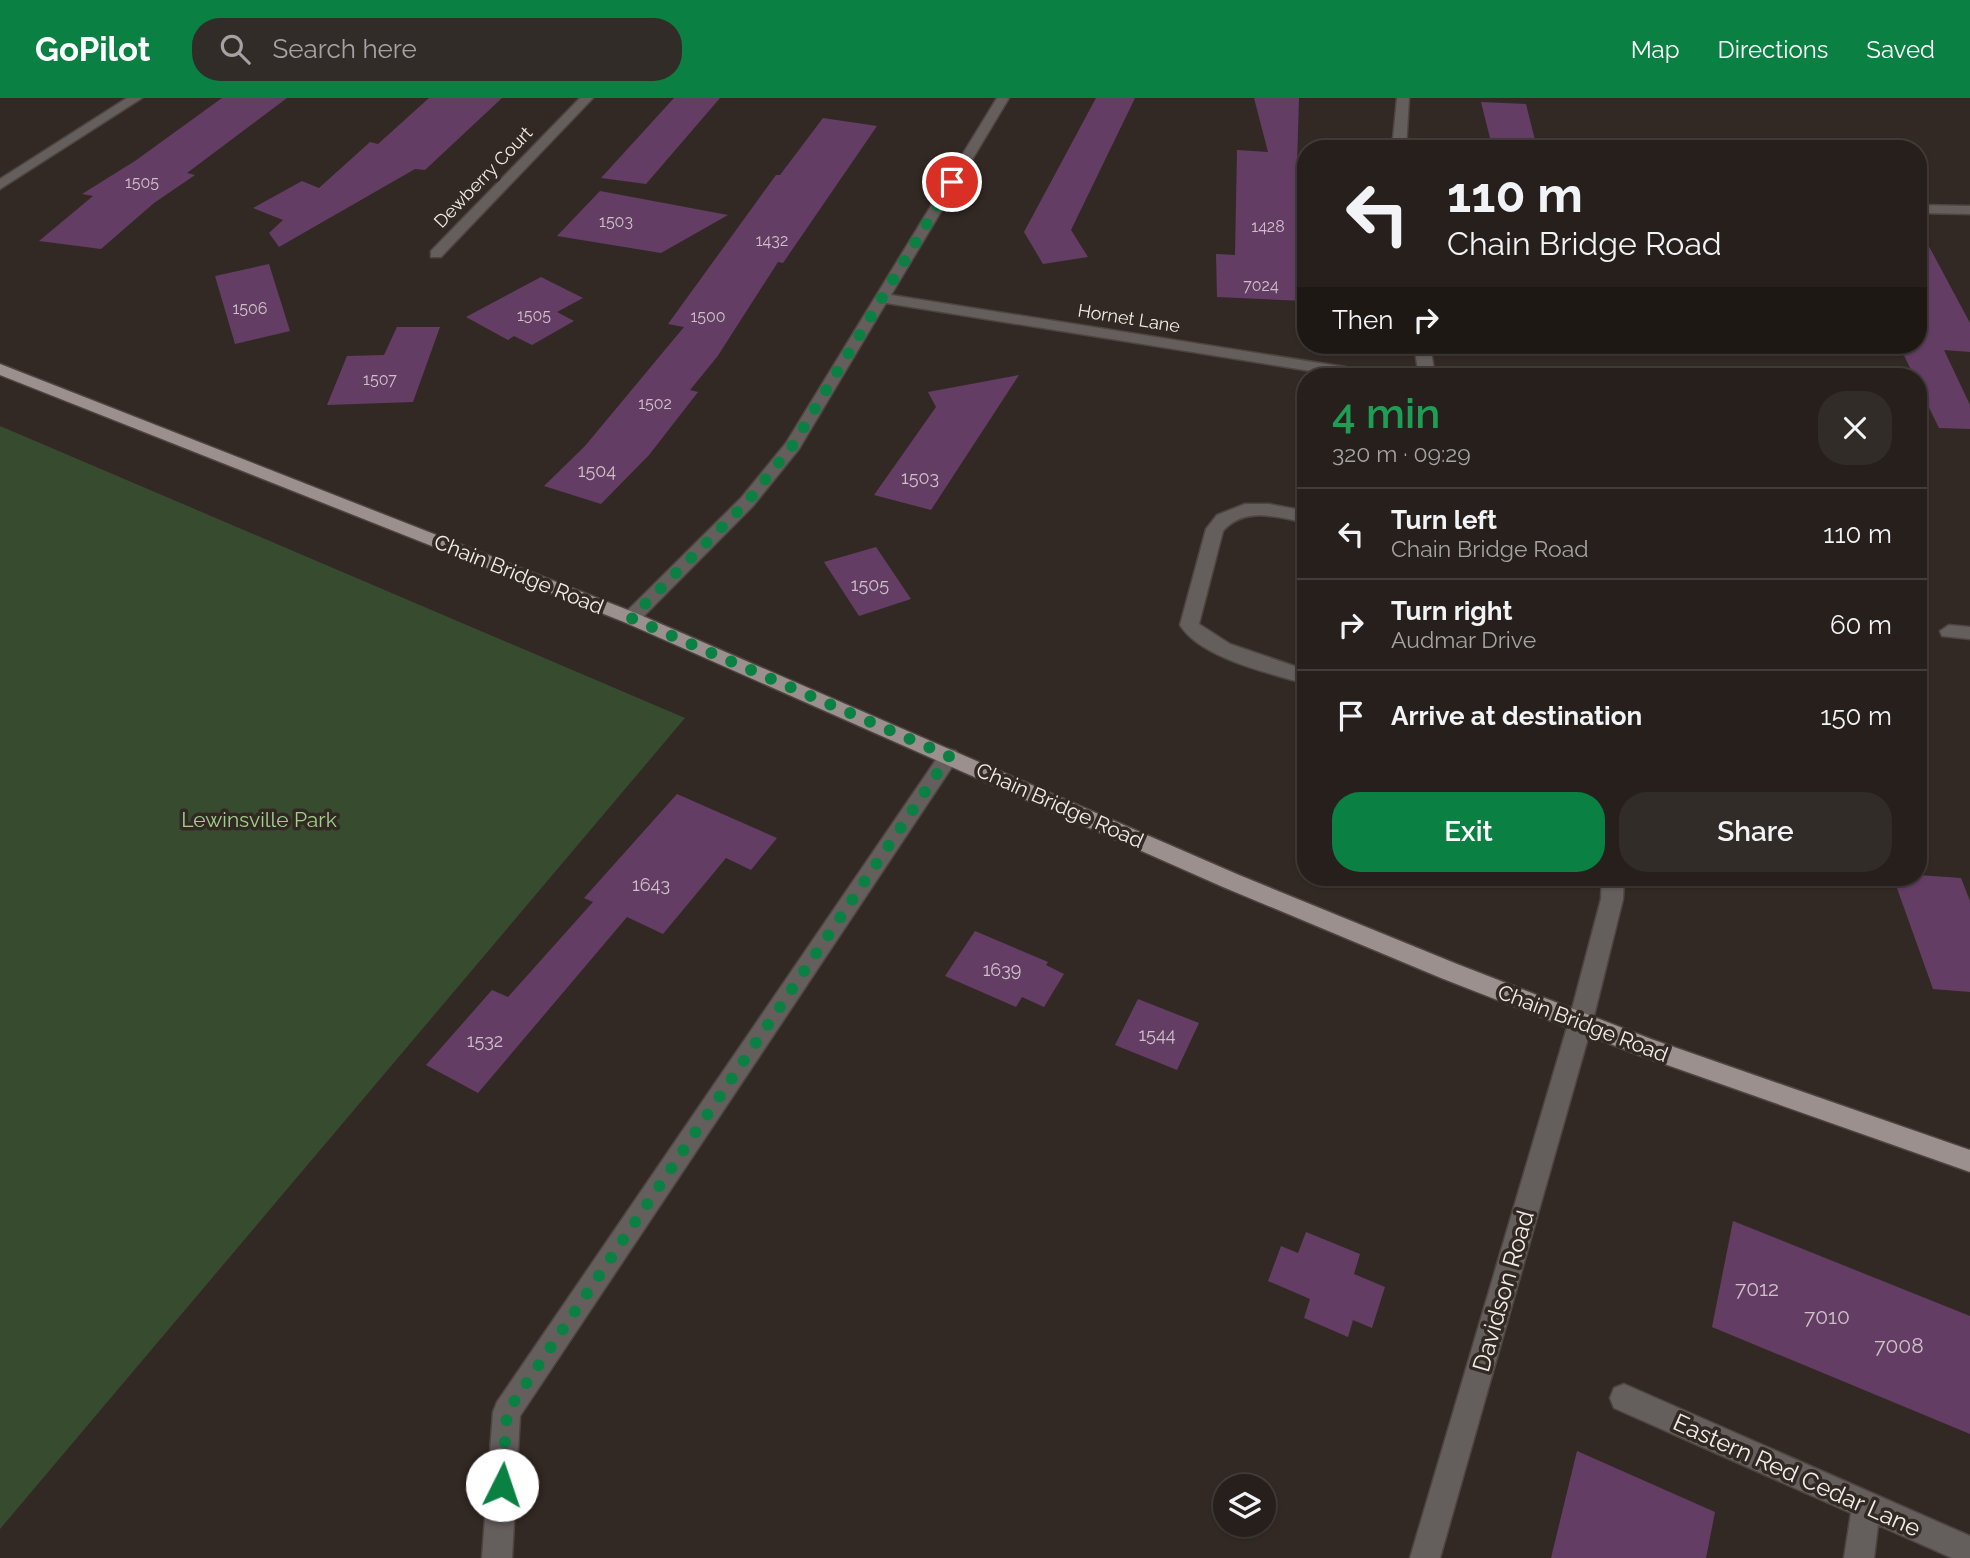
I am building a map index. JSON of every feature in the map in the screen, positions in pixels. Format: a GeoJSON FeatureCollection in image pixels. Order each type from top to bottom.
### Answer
{"type":"FeatureCollection","features":[{"type":"Feature","properties":{"kind":"main road","name":"Chain Bridge Road"},"geometry":{"type":"LineString","coordinates":[[0,369],[631,618],[1286,905],[1580,1024],[1970,1161]]}},
{"type":"Feature","properties":{"kind":"street"},"geometry":{"type":"LineString","coordinates":[[0,185],[136,98]]}},
{"type":"Feature","properties":{"kind":"street","name":"Dewberry Court"},"geometry":{"type":"LineString","coordinates":[[436,254],[587,98]]}},
{"type":"Feature","properties":{"kind":"street"},"geometry":{"type":"LineString","coordinates":[[631,618],[747,502],[793,445],[1003,98]]}},
{"type":"Feature","properties":{"kind":"street"},"geometry":{"type":"LineString","coordinates":[[1400,140],[1403,98]]}},
{"type":"Feature","properties":{"kind":"street"},"geometry":{"type":"LineString","coordinates":[[1927,209],[1970,210]]}},
{"type":"Feature","properties":{"kind":"street","name":"Hornet Lane"},"geometry":{"type":"LineString","coordinates":[[881,298],[1320,368]]}},
{"type":"Feature","properties":{"kind":"street"},"geometry":{"type":"LineString","coordinates":[[1297,516],[1252,509],[1233,513],[1219,523],[1189,625],[1195,635],[1213,644],[1297,674]]}},
{"type":"Feature","properties":{"kind":"street"},"geometry":{"type":"LineString","coordinates":[[1949,631],[1970,633]]}},
{"type":"Feature","properties":{"kind":"street"},"geometry":{"type":"LineString","coordinates":[[497,1558],[507,1412],[949,756]]}},
{"type":"Feature","properties":{"kind":"street","name":"Davidson Road"},"geometry":{"type":"LineString","coordinates":[[1425,1558],[1580,1024],[1613,886]]}},
{"type":"Feature","properties":{"kind":"street","name":"Eastern Red Cedar Lane"},"geometry":{"type":"LineString","coordinates":[[1624,1398],[1970,1551]]}},
{"type":"Feature","properties":{"kind":"street"},"geometry":{"type":"LineString","coordinates":[[1859,1558],[1866,1505]]}},
{"type":"Feature","properties":{"kind":"green space","name":"Lewinsville Park"},"geometry":{"type":"Polygon","coordinates":[[[0,426],[685,718],[0,1529],[0,426]]]}},
{"type":"Feature","properties":{"kind":"building"},"geometry":{"type":"Polygon","coordinates":[[[222,98],[287,98],[187,173],[195,175],[154,203],[101,249],[39,241],[93,196],[82,194],[135,161],[222,98]]]}},
{"type":"Feature","properties":{"kind":"building"},"geometry":{"type":"Polygon","coordinates":[[[429,98],[502,98],[425,170],[415,169],[279,247],[269,233],[283,220],[253,208],[302,181],[319,188],[370,142],[378,144],[429,98]]]}},
{"type":"Feature","properties":{"kind":"building"},"geometry":{"type":"Polygon","coordinates":[[[674,98],[720,98],[646,184],[601,178],[674,98]]]}},
{"type":"Feature","properties":{"kind":"building"},"geometry":{"type":"Polygon","coordinates":[[[1096,98],[1135,98],[1071,230],[1088,257],[1043,264],[1024,232],[1096,98]]]}},
{"type":"Feature","properties":{"kind":"building"},"geometry":{"type":"Polygon","coordinates":[[[1254,98],[1299,98],[1297,301],[1217,297],[1216,254],[1235,255],[1237,150],[1268,152],[1254,98]]]}},
{"type":"Feature","properties":{"kind":"building"},"geometry":{"type":"Polygon","coordinates":[[[1481,102],[1526,104],[1535,140],[1490,138],[1481,102]]]}},
{"type":"Feature","properties":{"kind":"building"},"geometry":{"type":"Polygon","coordinates":[[[823,118],[877,126],[783,263],[778,262],[717,357],[690,390],[698,392],[649,455],[601,504],[544,486],[585,446],[684,327],[668,324],[776,175],[780,175],[823,118]]]}},
{"type":"Feature","properties":{"kind":"building"},"geometry":{"type":"Polygon","coordinates":[[[600,191],[728,215],[661,253],[557,236],[600,191]]]}},
{"type":"Feature","properties":{"kind":"building"},"geometry":{"type":"Polygon","coordinates":[[[1927,243],[1970,323],[1970,352],[1944,350],[1970,405],[1970,429],[1939,428],[1927,403],[1927,368],[1910,368],[1903,354],[1927,354],[1927,243]]]}},
{"type":"Feature","properties":{"kind":"building"},"geometry":{"type":"Polygon","coordinates":[[[269,264],[290,331],[235,344],[215,276],[269,264]]]}},
{"type":"Feature","properties":{"kind":"building"},"geometry":{"type":"Polygon","coordinates":[[[541,277],[583,298],[557,312],[574,321],[532,345],[514,336],[508,340],[466,317],[541,277]]]}},
{"type":"Feature","properties":{"kind":"building"},"geometry":{"type":"Polygon","coordinates":[[[397,327],[440,327],[413,402],[327,405],[347,356],[384,355],[397,327]]]}},
{"type":"Feature","properties":{"kind":"building"},"geometry":{"type":"Polygon","coordinates":[[[1019,375],[931,510],[874,495],[936,407],[928,392],[1019,375]]]}},
{"type":"Feature","properties":{"kind":"building"},"geometry":{"type":"Polygon","coordinates":[[[876,547],[911,599],[859,616],[824,562],[876,547]]]}},
{"type":"Feature","properties":{"kind":"building"},"geometry":{"type":"Polygon","coordinates":[[[677,794],[777,838],[751,870],[726,858],[663,934],[627,917],[478,1093],[426,1065],[492,990],[508,997],[593,902],[584,898],[677,794]]]}},
{"type":"Feature","properties":{"kind":"building"},"geometry":{"type":"Polygon","coordinates":[[[1927,876],[1961,878],[1970,901],[1970,992],[1933,989],[1896,886],[1927,886],[1927,876]]]}},
{"type":"Feature","properties":{"kind":"building"},"geometry":{"type":"Polygon","coordinates":[[[975,931],[1048,962],[1046,965],[1064,974],[1044,1007],[1022,997],[1016,1007],[945,976],[975,931]]]}},
{"type":"Feature","properties":{"kind":"building"},"geometry":{"type":"Polygon","coordinates":[[[1138,999],[1199,1023],[1177,1070],[1115,1045],[1138,999]]]}},
{"type":"Feature","properties":{"kind":"building"},"geometry":{"type":"Polygon","coordinates":[[[1733,1221],[1970,1316],[1970,1434],[1712,1327],[1733,1221]]]}},
{"type":"Feature","properties":{"kind":"building"},"geometry":{"type":"Polygon","coordinates":[[[1306,1232],[1360,1254],[1354,1274],[1385,1287],[1372,1328],[1353,1320],[1348,1337],[1304,1318],[1310,1299],[1268,1281],[1281,1246],[1298,1253],[1306,1232]]]}},
{"type":"Feature","properties":{"kind":"building"},"geometry":{"type":"Polygon","coordinates":[[[1577,1451],[1715,1512],[1706,1558],[1551,1558],[1577,1451]]]}},
{"type":"Feature","properties":{"kind":"route"},"geometry":{"type":"LineString","coordinates":[[502,1485],[507,1412],[949,756],[631,618],[747,502],[793,445],[952,182]]}}]}
